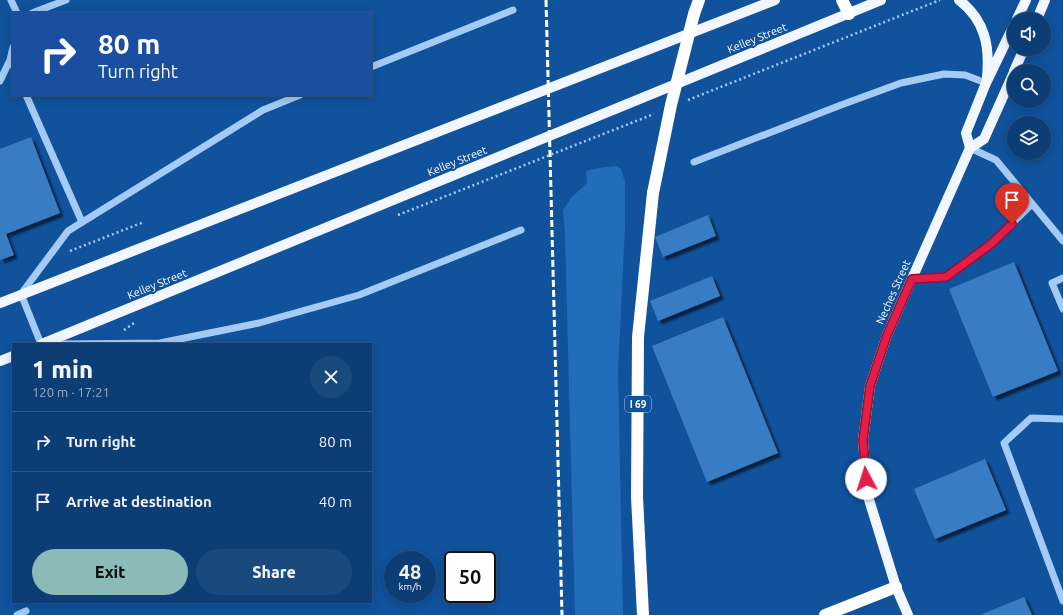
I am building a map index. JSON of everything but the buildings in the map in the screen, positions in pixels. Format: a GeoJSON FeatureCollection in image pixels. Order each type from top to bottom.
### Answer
{"type":"FeatureCollection","features":[{"type":"Feature","properties":{"kind":"highway","name":"I 69"},"geometry":{"type":"LineString","coordinates":[[643,615],[637,497],[638,337],[653,193],[671,105],[694,14],[699,0]]}},
{"type":"Feature","properties":{"kind":"highway"},"geometry":{"type":"LineString","coordinates":[[842,0],[849,14]]}},
{"type":"Feature","properties":{"kind":"highway"},"geometry":{"type":"LineString","coordinates":[[825,615],[896,587]]}},
{"type":"Feature","properties":{"kind":"main road"},"geometry":{"type":"LineString","coordinates":[[0,302],[775,0]]}},
{"type":"Feature","properties":{"kind":"main road","name":"Kelley Street"},"geometry":{"type":"LineString","coordinates":[[44,343],[881,0]]}},
{"type":"Feature","properties":{"kind":"main road"},"geometry":{"type":"LineString","coordinates":[[959,0],[969,8],[978,21],[986,41],[988,64],[986,83]]}},
{"type":"Feature","properties":{"kind":"main road"},"geometry":{"type":"LineString","coordinates":[[1020,12],[1026,0]]}},
{"type":"Feature","properties":{"kind":"main road"},"geometry":{"type":"LineString","coordinates":[[1040,12],[1045,0]]}},
{"type":"Feature","properties":{"kind":"main road"},"geometry":{"type":"LineString","coordinates":[[970,148],[966,133],[986,83],[1007,40]]}},
{"type":"Feature","properties":{"kind":"main road","name":"Neches Street"},"geometry":{"type":"LineString","coordinates":[[908,615],[896,587],[867,492],[863,440],[870,386],[887,335],[970,148],[984,139],[1007,87]]}},
{"type":"Feature","properties":{"kind":"main road"},"geometry":{"type":"LineString","coordinates":[[0,361],[12,356]]}},
{"type":"Feature","properties":{"kind":"street"},"geometry":{"type":"LineString","coordinates":[[11,0],[17,12]]}},
{"type":"Feature","properties":{"kind":"street"},"geometry":{"type":"LineString","coordinates":[[35,12],[66,0]]}},
{"type":"Feature","properties":{"kind":"street"},"geometry":{"type":"LineString","coordinates":[[372,67],[513,10]]}},
{"type":"Feature","properties":{"kind":"street"},"geometry":{"type":"LineString","coordinates":[[0,81],[12,63]]}},
{"type":"Feature","properties":{"kind":"street"},"geometry":{"type":"LineString","coordinates":[[694,162],[901,83],[944,74],[965,75],[986,83]]}},
{"type":"Feature","properties":{"kind":"street"},"geometry":{"type":"LineString","coordinates":[[26,96],[82,222]]}},
{"type":"Feature","properties":{"kind":"street"},"geometry":{"type":"LineString","coordinates":[[42,343],[21,294],[68,231],[263,110],[298,96]]}},
{"type":"Feature","properties":{"kind":"street"},"geometry":{"type":"LineString","coordinates":[[970,148],[996,160],[1063,241]]}},
{"type":"Feature","properties":{"kind":"street"},"geometry":{"type":"LineString","coordinates":[[912,279],[946,277],[991,244],[1032,204]]}},
{"type":"Feature","properties":{"kind":"street"},"geometry":{"type":"LineString","coordinates":[[106,343],[160,343],[259,323],[359,295],[521,230]]}},
{"type":"Feature","properties":{"kind":"street"},"geometry":{"type":"LineString","coordinates":[[1063,278],[1052,283],[1063,309]]}},
{"type":"Feature","properties":{"kind":"street"},"geometry":{"type":"LineString","coordinates":[[1063,419],[1031,418],[1004,443],[1063,602]]}},
{"type":"Feature","properties":{"kind":"street"},"geometry":{"type":"LineString","coordinates":[[16,615],[26,611]]}},
{"type":"Feature","properties":{"kind":"path"},"geometry":{"type":"LineString","coordinates":[[681,103],[940,0]]}},
{"type":"Feature","properties":{"kind":"path"},"geometry":{"type":"LineString","coordinates":[[393,217],[659,112]]}},
{"type":"Feature","properties":{"kind":"path"},"geometry":{"type":"LineString","coordinates":[[46,260],[144,222]]}},
{"type":"Feature","properties":{"kind":"path"},"geometry":{"type":"LineString","coordinates":[[106,343],[140,319]]}},
{"type":"Feature","properties":{"kind":"shaded area"},"geometry":{"type":"Polygon","coordinates":[[[617,166],[621,169],[625,182],[625,227],[618,371],[623,615],[575,615],[565,235],[563,210],[571,198],[587,183],[586,171],[617,166]]]}},
{"type":"Feature","properties":{"kind":"railway"},"geometry":{"type":"LineString","coordinates":[[546,0],[562,615]]}},
{"type":"Feature","properties":{"kind":"route"},"geometry":{"type":"LineString","coordinates":[[866,479],[863,440],[870,386],[887,335],[912,279],[946,277],[991,244],[1012,224]]}}]}
